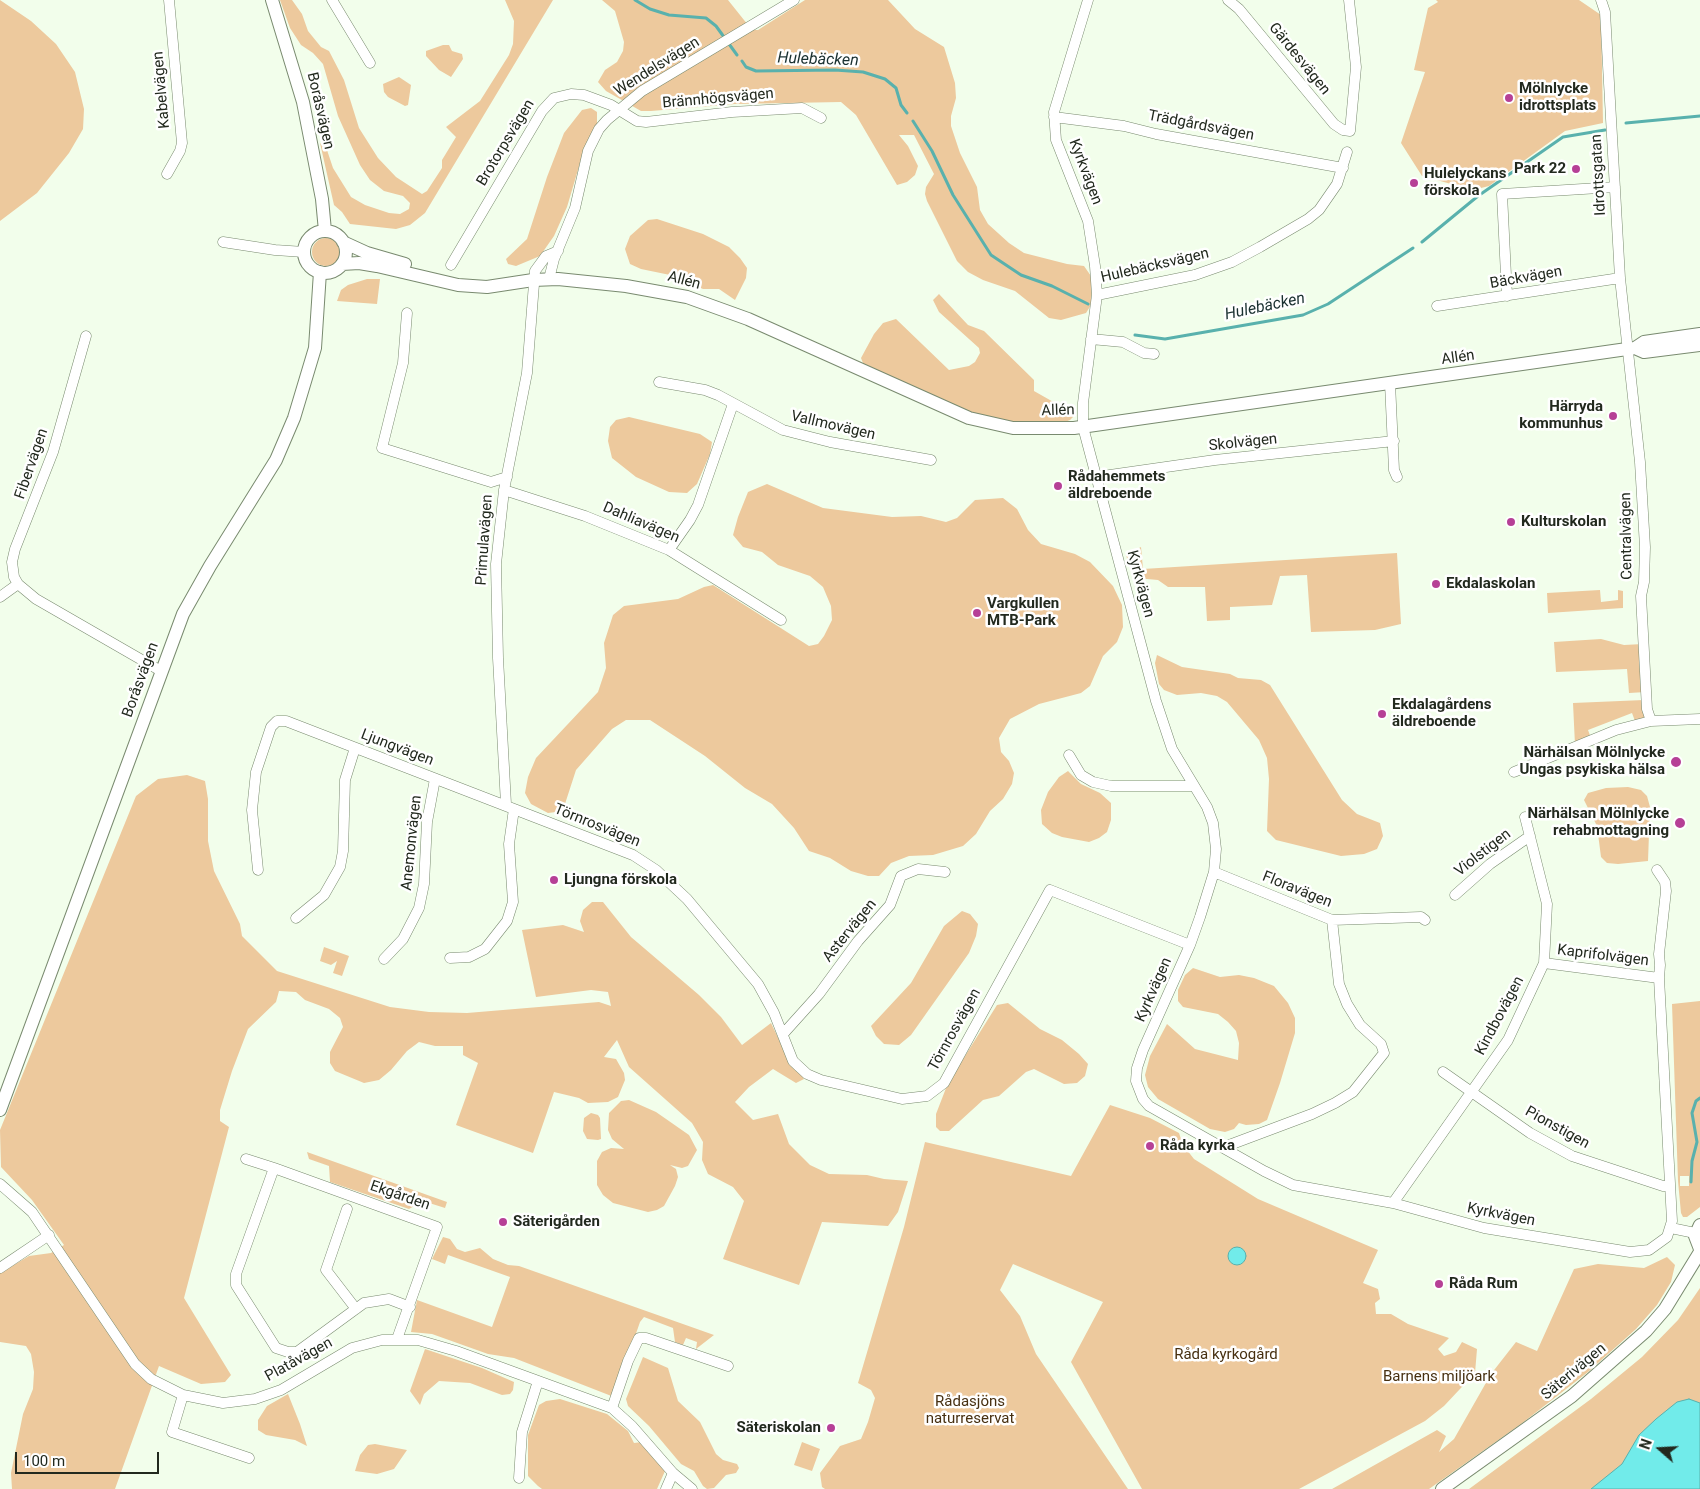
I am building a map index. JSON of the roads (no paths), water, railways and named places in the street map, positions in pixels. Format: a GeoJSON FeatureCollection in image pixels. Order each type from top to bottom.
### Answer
{"type":"FeatureCollection","features":[{"type":"Feature","properties":{"kind":"street","name":"Kabelvägen"},"geometry":{"type":"LineString","coordinates":[[166,174],[180,152],[182,143],[170,0]]}},
{"type":"Feature","properties":{"kind":"street","name":"Boråsvägen"},"geometry":{"type":"LineString","coordinates":[[272,0],[303,102],[313,149],[325,231]]}},
{"type":"Feature","properties":{"kind":"street"},"geometry":{"type":"LineString","coordinates":[[332,0],[370,64]]}},
{"type":"Feature","properties":{"kind":"street","name":"Wendelsvägen"},"geometry":{"type":"LineString","coordinates":[[549,279],[575,208],[582,168],[599,129],[618,109],[642,91],[794,0]]}},
{"type":"Feature","properties":{"kind":"street","name":"Kyrkvägen"},"geometry":{"type":"LineString","coordinates":[[1088,0],[1054,117],[1056,140],[1088,221],[1093,252],[1097,296],[1083,403],[1083,426],[1156,702],[1172,749],[1192,786],[1207,807],[1213,823],[1216,848],[1214,872],[1190,945],[1142,1050],[1136,1081],[1138,1091],[1149,1106],[1277,1178],[1293,1185],[1393,1203],[1484,1228],[1630,1252],[1648,1250],[1667,1236],[1671,1228]]}},
{"type":"Feature","properties":{"kind":"street","name":"Gärdesvägen"},"geometry":{"type":"LineString","coordinates":[[1228,0],[1252,24],[1334,124],[1343,130],[1350,131],[1356,67],[1349,0]]}},
{"type":"Feature","properties":{"kind":"street","name":"Idrottsgatan"},"geometry":{"type":"LineString","coordinates":[[1602,0],[1605,8],[1620,278],[1631,349]]}},
{"type":"Feature","properties":{"kind":"street","name":"Brotorpsvägen"},"geometry":{"type":"LineString","coordinates":[[451,265],[548,102],[554,98],[571,94],[584,94],[618,109]]}},
{"type":"Feature","properties":{"kind":"street","name":"Brännhögsvägen"},"geometry":{"type":"LineString","coordinates":[[618,109],[630,118],[646,122],[732,112],[802,108],[821,118]]}},
{"type":"Feature","properties":{"kind":"street","name":"Trädgårdsvägen"},"geometry":{"type":"LineString","coordinates":[[1054,117],[1124,126],[1156,134],[1343,168]]}},
{"type":"Feature","properties":{"kind":"street","name":"Hulebäcksvägen"},"geometry":{"type":"LineString","coordinates":[[1097,296],[1195,275],[1232,262],[1260,247],[1308,219],[1319,210],[1337,184],[1347,152]]}},
{"type":"Feature","properties":{"kind":"street"},"geometry":{"type":"LineString","coordinates":[[1507,296],[1502,194],[1615,187]]}},
{"type":"Feature","properties":{"kind":"street"},"geometry":{"type":"LineString","coordinates":[[325,231],[338,235],[344,242],[346,255],[342,264],[334,270],[320,272],[309,265],[304,252],[309,239],[314,234],[325,231]]}},
{"type":"Feature","properties":{"kind":"street"},"geometry":{"type":"LineString","coordinates":[[223,242],[275,250],[304,252]]}},
{"type":"Feature","properties":{"kind":"street","name":"Allén"},"geometry":{"type":"LineString","coordinates":[[344,242],[367,253],[447,277],[493,280],[505,283]]}},
{"type":"Feature","properties":{"kind":"street"},"geometry":{"type":"LineString","coordinates":[[534,280],[535,271],[542,261],[558,251]]}},
{"type":"Feature","properties":{"kind":"street","name":"Allén"},"geometry":{"type":"LineString","coordinates":[[342,264],[350,262],[377,266],[458,285],[487,287],[505,283],[549,279],[626,286],[686,297],[748,319],[876,379],[969,418],[988,424],[1049,429],[1390,384],[1631,349],[1644,342],[1700,334]]}},
{"type":"Feature","properties":{"kind":"street","name":"Boråsvägen"},"geometry":{"type":"LineString","coordinates":[[0,1110],[62,946],[161,671],[194,592],[257,492],[288,433],[315,348],[320,272]]}},
{"type":"Feature","properties":{"kind":"street","name":"Bäckvägen"},"geometry":{"type":"LineString","coordinates":[[1437,306],[1620,278]]}},
{"type":"Feature","properties":{"kind":"street","name":"Primulavägen"},"geometry":{"type":"LineString","coordinates":[[450,958],[469,957],[485,950],[507,921],[512,902],[509,844],[510,807],[496,610],[496,564],[506,477],[527,373],[534,280]]}},
{"type":"Feature","properties":{"kind":"street"},"geometry":{"type":"LineString","coordinates":[[407,313],[403,363],[382,448],[491,482],[506,477]]}},
{"type":"Feature","properties":{"kind":"street","name":"Fibervägen"},"geometry":{"type":"LineString","coordinates":[[18,584],[14,577],[12,562],[15,549],[53,452],[86,336]]}},
{"type":"Feature","properties":{"kind":"street"},"geometry":{"type":"LineString","coordinates":[[1092,339],[1123,342],[1144,353],[1154,354]]}},
{"type":"Feature","properties":{"kind":"street","name":"Allén"},"geometry":{"type":"LineString","coordinates":[[1631,349],[1644,352],[1700,345]]}},
{"type":"Feature","properties":{"kind":"street","name":"Centralvägen"},"geometry":{"type":"LineString","coordinates":[[1631,349],[1645,547],[1644,582],[1641,596],[1647,709],[1651,721]]}},
{"type":"Feature","properties":{"kind":"street","name":"Vallmovägen"},"geometry":{"type":"LineString","coordinates":[[659,382],[705,390],[783,430],[830,442],[931,460]]}},
{"type":"Feature","properties":{"kind":"street"},"geometry":{"type":"LineString","coordinates":[[1390,384],[1394,470],[1397,477]]}},
{"type":"Feature","properties":{"kind":"street"},"geometry":{"type":"LineString","coordinates":[[669,550],[698,505],[733,404]]}},
{"type":"Feature","properties":{"kind":"street","name":"Skolvägen"},"geometry":{"type":"LineString","coordinates":[[1096,477],[1223,459],[1394,441]]}},
{"type":"Feature","properties":{"kind":"street","name":"Dahliavägen"},"geometry":{"type":"LineString","coordinates":[[504,490],[593,519],[669,550],[781,620]]}},
{"type":"Feature","properties":{"kind":"street"},"geometry":{"type":"LineString","coordinates":[[0,597],[18,584],[36,599],[161,671]]}},
{"type":"Feature","properties":{"kind":"street"},"geometry":{"type":"LineString","coordinates":[[1514,772],[1616,730],[1651,721],[1700,719]]}},
{"type":"Feature","properties":{"kind":"street","name":"Ljungvägen"},"geometry":{"type":"LineString","coordinates":[[258,870],[254,839],[253,790],[265,740],[271,727],[277,721],[286,721],[510,807]]}},
{"type":"Feature","properties":{"kind":"street"},"geometry":{"type":"LineString","coordinates":[[296,918],[324,895],[340,866],[343,851],[345,780],[356,748]]}},
{"type":"Feature","properties":{"kind":"street"},"geometry":{"type":"LineString","coordinates":[[1069,755],[1081,775],[1102,784],[1110,786],[1192,786]]}},
{"type":"Feature","properties":{"kind":"street","name":"Anemonvägen"},"geometry":{"type":"LineString","coordinates":[[384,959],[402,939],[419,908],[424,884],[428,814],[435,779]]}},
{"type":"Feature","properties":{"kind":"street","name":"Törnrosvägen"},"geometry":{"type":"LineString","coordinates":[[510,807],[606,843],[633,855],[656,870],[686,899],[758,984],[783,1034],[792,1061],[807,1074],[821,1080],[902,1099],[927,1096],[944,1082],[1050,890],[1190,945]]}},
{"type":"Feature","properties":{"kind":"street","name":"Kindbovägen"},"geometry":{"type":"LineString","coordinates":[[1393,1203],[1413,1172],[1473,1092],[1508,1040],[1544,964],[1547,904],[1524,817]]}},
{"type":"Feature","properties":{"kind":"street","name":"Violstigen"},"geometry":{"type":"LineString","coordinates":[[1455,895],[1490,864],[1530,836]]}},
{"type":"Feature","properties":{"kind":"street","name":"Astervägen"},"geometry":{"type":"LineString","coordinates":[[783,1034],[819,994],[858,941],[890,905],[896,884],[901,876],[918,869],[945,872]]}},
{"type":"Feature","properties":{"kind":"street"},"geometry":{"type":"LineString","coordinates":[[1657,870],[1665,882],[1666,891],[1659,954],[1659,978],[1666,1089],[1671,1228],[1698,1229],[1696,1243],[1700,1251]]}},
{"type":"Feature","properties":{"kind":"street","name":"Floravägen"},"geometry":{"type":"LineString","coordinates":[[1214,872],[1332,920],[1339,984],[1347,1004],[1360,1025],[1384,1048],[1384,1056],[1353,1092],[1312,1114],[1224,1147]]}},
{"type":"Feature","properties":{"kind":"street"},"geometry":{"type":"LineString","coordinates":[[1332,920],[1421,917],[1425,920]]}},
{"type":"Feature","properties":{"kind":"street","name":"Kaprifolvägen"},"geometry":{"type":"LineString","coordinates":[[1544,964],[1659,978]]}},
{"type":"Feature","properties":{"kind":"street","name":"Pionstigen"},"geometry":{"type":"LineString","coordinates":[[1443,1072],[1530,1133],[1572,1156],[1662,1186],[1670,1186]]}},
{"type":"Feature","properties":{"kind":"street"},"geometry":{"type":"LineString","coordinates":[[246,1159],[274,1168],[236,1274],[236,1286],[276,1348],[288,1352],[297,1352],[364,1303],[389,1299],[410,1307]]}},
{"type":"Feature","properties":{"kind":"street","name":"Ekgården"},"geometry":{"type":"LineString","coordinates":[[274,1168],[438,1227],[397,1339]]}},
{"type":"Feature","properties":{"kind":"street","name":"Platåvägen"},"geometry":{"type":"LineString","coordinates":[[0,1184],[32,1212],[49,1235],[123,1350],[135,1364],[151,1379],[183,1395],[223,1403],[255,1399],[281,1390],[352,1348],[397,1339],[429,1342],[612,1408],[632,1426],[673,1473],[692,1489]]}},
{"type":"Feature","properties":{"kind":"street"},"geometry":{"type":"LineString","coordinates":[[347,1209],[326,1270],[356,1309]]}},
{"type":"Feature","properties":{"kind":"street"},"geometry":{"type":"LineString","coordinates":[[0,1268],[49,1235]]}},
{"type":"Feature","properties":{"kind":"street","name":"Säterivägen"},"geometry":{"type":"LineString","coordinates":[[1442,1489],[1572,1396],[1646,1331],[1664,1309],[1700,1251]]}},
{"type":"Feature","properties":{"kind":"street"},"geometry":{"type":"LineString","coordinates":[[612,1408],[632,1352],[640,1338],[646,1338],[728,1366]]}},
{"type":"Feature","properties":{"kind":"street"},"geometry":{"type":"LineString","coordinates":[[519,1478],[522,1432],[538,1381]]}},
{"type":"Feature","properties":{"kind":"street"},"geometry":{"type":"LineString","coordinates":[[183,1395],[172,1432],[249,1458]]}},
{"type":"Feature","properties":{"kind":"street"},"geometry":{"type":"LineString","coordinates":[[666,1489],[673,1473]]}},
{"type":"Feature","properties":{"kind":"water"},"geometry":{"type":"Polygon","coordinates":[[[1237,1247],[1243,1250],[1246,1256],[1243,1262],[1237,1265],[1231,1262],[1228,1256],[1231,1250],[1237,1247]]]}},
{"type":"Feature","properties":{"kind":"water"},"geometry":{"type":"Polygon","coordinates":[[[1689,1399],[1700,1403],[1700,1489],[1591,1489],[1622,1464],[1639,1435],[1656,1419],[1677,1402],[1689,1399]]]}},
{"type":"Feature","properties":{"kind":"waterway","name":"Hulebäcken"},"geometry":{"type":"LineString","coordinates":[[635,0],[650,9],[669,15],[706,18],[716,26],[737,55]]}},
{"type":"Feature","properties":{"kind":"waterway","name":"Hulebäcken"},"geometry":{"type":"LineString","coordinates":[[742,61],[746,67],[756,71],[835,70],[863,72],[885,79],[896,88],[901,105],[907,113]]}},
{"type":"Feature","properties":{"kind":"waterway","name":"Hulebäcken"},"geometry":{"type":"LineString","coordinates":[[1626,123],[1700,116]]}},
{"type":"Feature","properties":{"kind":"waterway","name":"Hulebäcken"},"geometry":{"type":"LineString","coordinates":[[913,121],[932,151],[953,195],[991,255],[1021,275],[1052,286],[1088,304]]}},
{"type":"Feature","properties":{"kind":"waterway","name":"Hulebäcken"},"geometry":{"type":"LineString","coordinates":[[1422,242],[1478,196],[1563,137],[1605,130]]}},
{"type":"Feature","properties":{"kind":"waterway","name":"Hulebäcken"},"geometry":{"type":"LineString","coordinates":[[1135,335],[1165,339],[1303,315],[1328,304],[1413,248]]}},
{"type":"Feature","properties":{"kind":"waterway"},"geometry":{"type":"LineString","coordinates":[[1691,1182],[1692,1161],[1697,1142],[1692,1113],[1696,1101],[1700,1098]]}},
{"type":"Feature","properties":{"kind":"place","name":"Mölnlycke idrottsplats"},"geometry":{"type":"Point","coordinates":[1509,98]}},
{"type":"Feature","properties":{"kind":"place","name":"Park 22"},"geometry":{"type":"Point","coordinates":[1576,169]}},
{"type":"Feature","properties":{"kind":"place","name":"Hulelyckans förskola"},"geometry":{"type":"Point","coordinates":[1414,183]}},
{"type":"Feature","properties":{"kind":"place","name":"Härryda kommunhus"},"geometry":{"type":"Point","coordinates":[1613,416]}},
{"type":"Feature","properties":{"kind":"place","name":"Rådahemmets äldreboende"},"geometry":{"type":"Point","coordinates":[1058,486]}},
{"type":"Feature","properties":{"kind":"place","name":"Kulturskolan"},"geometry":{"type":"Point","coordinates":[1511,522]}},
{"type":"Feature","properties":{"kind":"place","name":"Ekdalaskolan"},"geometry":{"type":"Point","coordinates":[1436,584]}},
{"type":"Feature","properties":{"kind":"place","name":"Vargkullen MTB-Park"},"geometry":{"type":"Point","coordinates":[977,613]}},
{"type":"Feature","properties":{"kind":"place","name":"Ekdalagårdens äldreboende"},"geometry":{"type":"Point","coordinates":[1382,714]}},
{"type":"Feature","properties":{"kind":"place","name":"Närhälsan Mölnlycke Ungas psykiska hälsa"},"geometry":{"type":"Point","coordinates":[1676,762]}},
{"type":"Feature","properties":{"kind":"place","name":"Närhälsan Mölnlycke rehabmottagning"},"geometry":{"type":"Point","coordinates":[1680,823]}},
{"type":"Feature","properties":{"kind":"place","name":"Ljungna förskola"},"geometry":{"type":"Point","coordinates":[554,880]}},
{"type":"Feature","properties":{"kind":"place","name":"Råda kyrka"},"geometry":{"type":"Point","coordinates":[1150,1146]}},
{"type":"Feature","properties":{"kind":"place","name":"Säterigården"},"geometry":{"type":"Point","coordinates":[503,1222]}},
{"type":"Feature","properties":{"kind":"place","name":"Råda Rum"},"geometry":{"type":"Point","coordinates":[1439,1284]}},
{"type":"Feature","properties":{"kind":"place","name":"Säteriskolan"},"geometry":{"type":"Point","coordinates":[831,1428]}},
{"type":"Feature","properties":{"kind":"park label","name":"Råda kyrkogård"},"geometry":{"type":"Point","coordinates":[1226,1355]}},
{"type":"Feature","properties":{"kind":"park label","name":"Barnens miljöark"},"geometry":{"type":"Point","coordinates":[1439,1377]}},
{"type":"Feature","properties":{"kind":"park label","name":"Rådasjöns naturreservat"},"geometry":{"type":"Point","coordinates":[970,1410]}}]}
